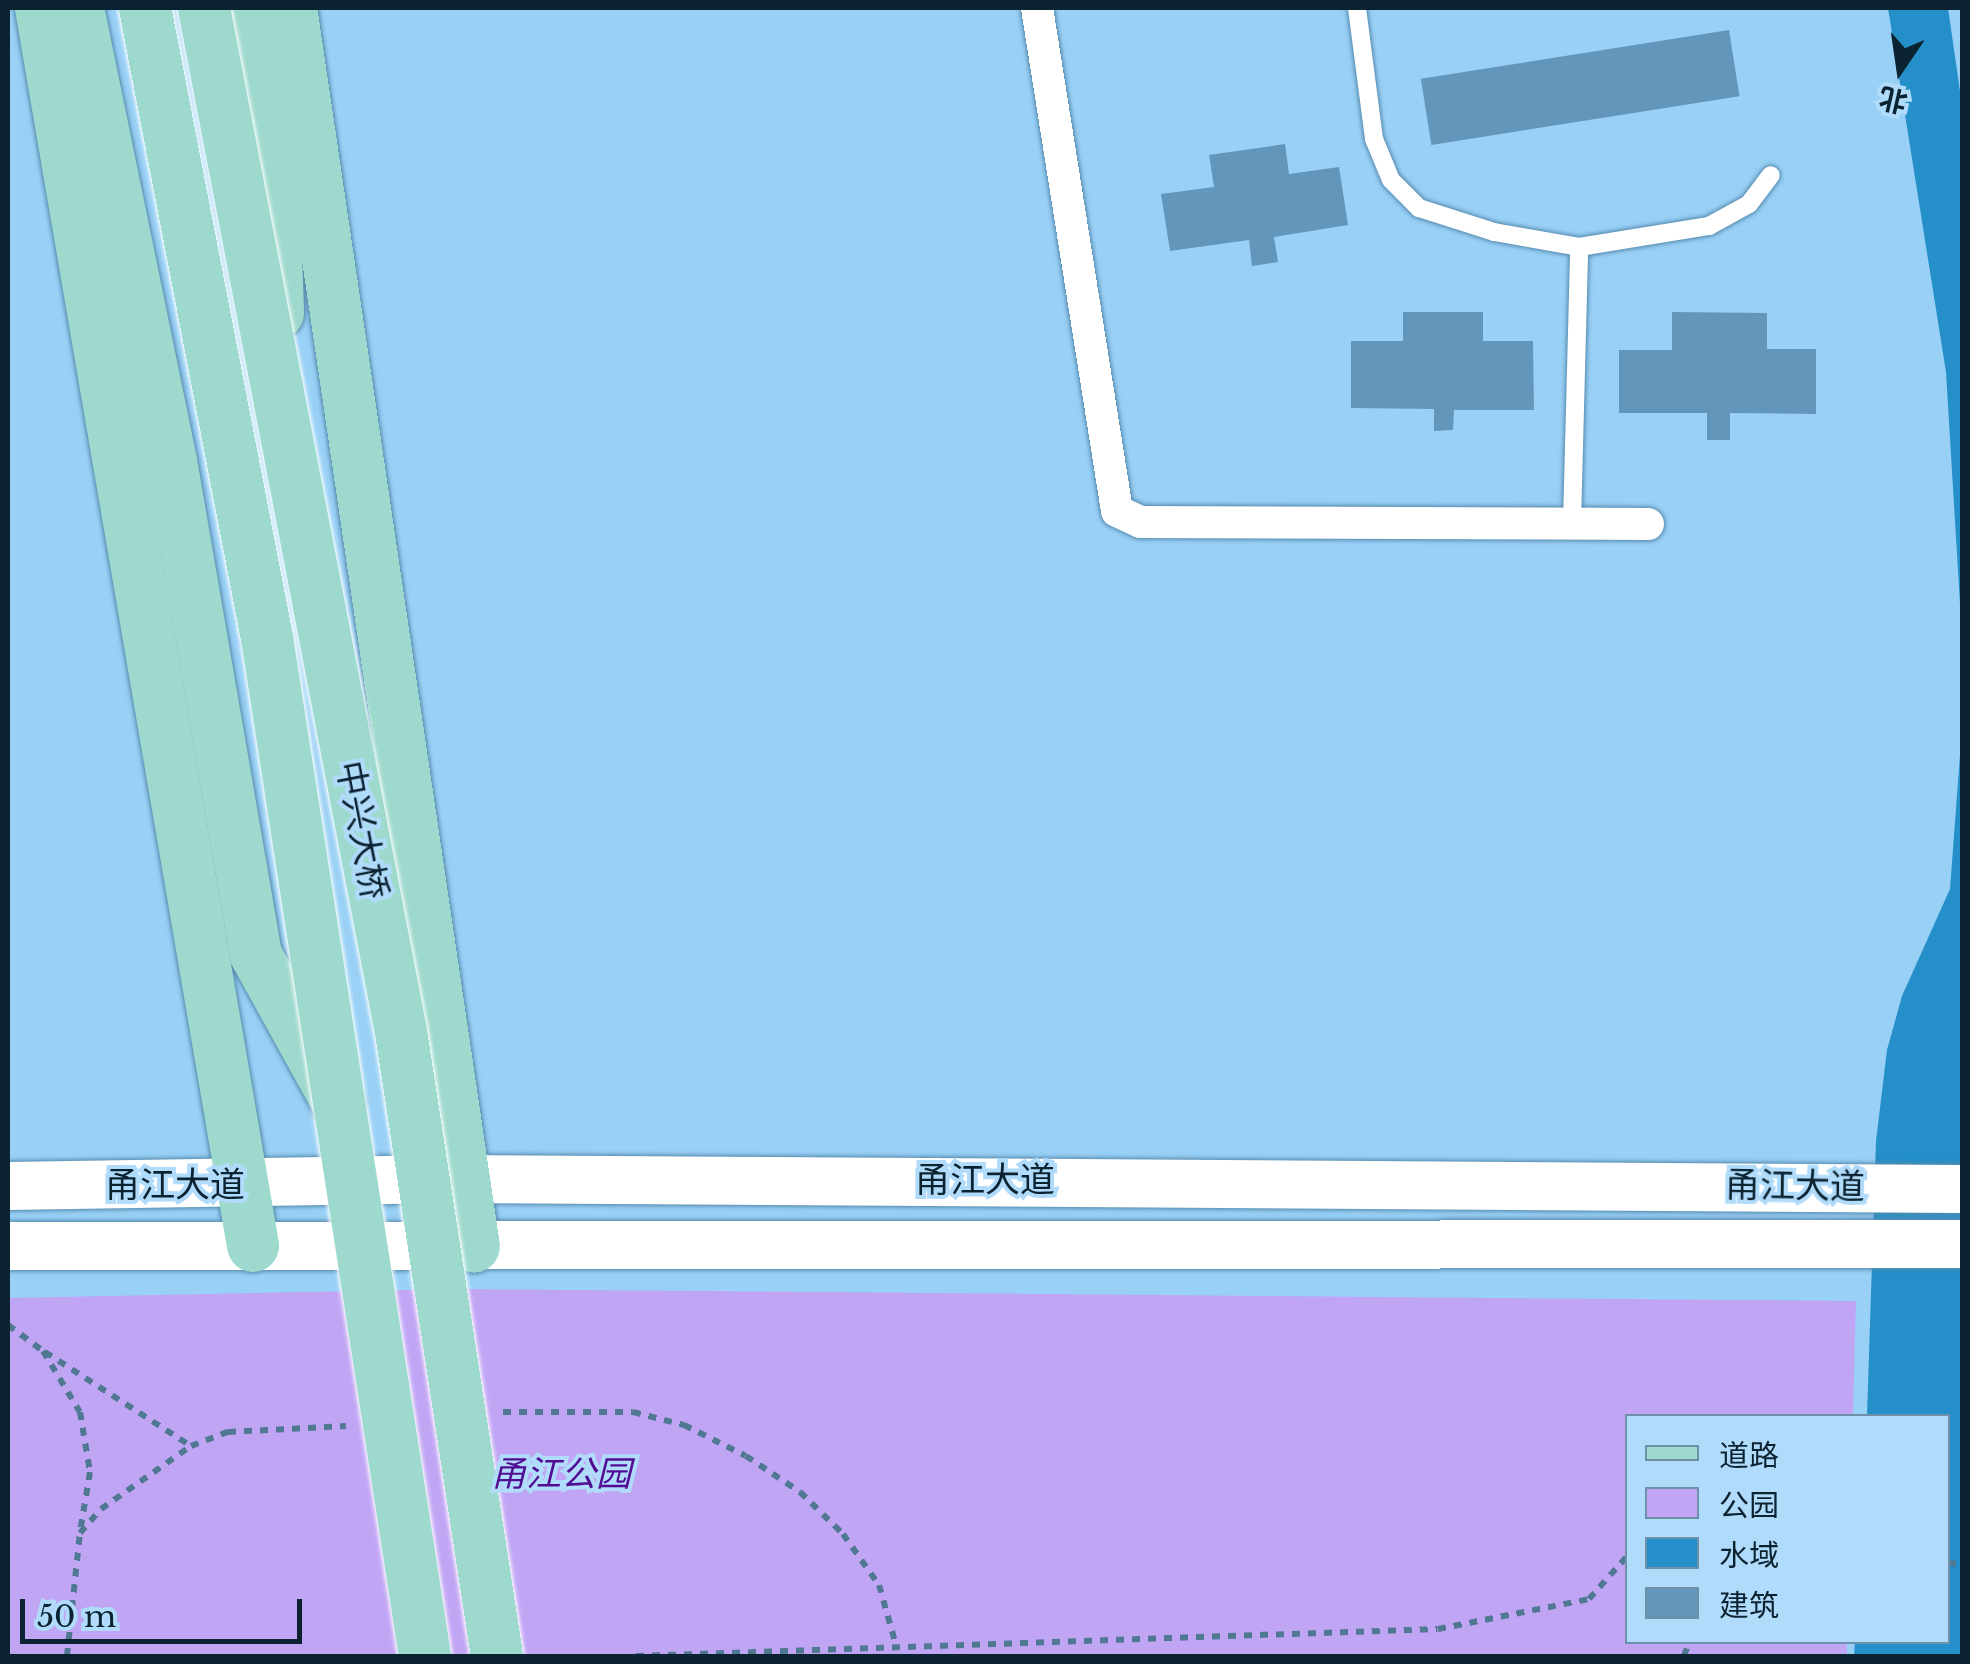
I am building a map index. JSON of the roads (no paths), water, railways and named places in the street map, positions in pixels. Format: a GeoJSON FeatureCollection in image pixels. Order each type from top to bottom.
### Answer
{"type":"FeatureCollection","features":[{"type":"Feature","properties":{"kind":"main road"},"geometry":{"type":"LineString","coordinates":[[41,8],[253,1246]]}},
{"type":"Feature","properties":{"kind":"main road"},"geometry":{"type":"LineString","coordinates":[[78,8],[171,461],[256,955],[341,1109]]}},
{"type":"Feature","properties":{"kind":"main road","name":"中兴大桥"},"geometry":{"type":"LineString","coordinates":[[145,8],[267,638],[424,1656]]}},
{"type":"Feature","properties":{"kind":"main road","name":"中兴大桥"},"geometry":{"type":"LineString","coordinates":[[204,8],[400,1032],[497,1656]]}},
{"type":"Feature","properties":{"kind":"main road"},"geometry":{"type":"LineString","coordinates":[[244,8],[274,160],[280,399]]}},
{"type":"Feature","properties":{"kind":"main road"},"geometry":{"type":"LineString","coordinates":[[291,8],[474,1247]]}},
{"type":"Feature","properties":{"kind":"main road","name":"甬江大道"},"geometry":{"type":"LineString","coordinates":[[8,1186],[242,1186],[466,1179],[1962,1188]]}},
{"type":"Feature","properties":{"kind":"main road","name":"甬江大道"},"geometry":{"type":"LineString","coordinates":[[8,1246],[1962,1244]]}},
{"type":"Feature","properties":{"kind":"street"},"geometry":{"type":"LineString","coordinates":[[1037,8],[1118,510],[1140,522],[1648,524]]}},
{"type":"Feature","properties":{"kind":"lane"},"geometry":{"type":"LineString","coordinates":[[1357,8],[1374,138],[1391,180],[1420,208],[1494,232],[1578,247],[1710,226],[1750,204],[1771,175]]}},
{"type":"Feature","properties":{"kind":"lane"},"geometry":{"type":"LineString","coordinates":[[1572,524],[1578,247]]}},
{"type":"Feature","properties":{"kind":"water"},"geometry":{"type":"Polygon","coordinates":[[[1888,8],[1948,8],[1962,105],[1962,637],[1946,372],[1888,8]]]}},
{"type":"Feature","properties":{"kind":"water"},"geometry":{"type":"Polygon","coordinates":[[[1962,728],[1962,1656],[1854,1656],[1855,1644],[1950,1644],[1950,1414],[1867,1414],[1876,1141],[1887,1050],[1902,996],[1950,889],[1962,728]]]}},
{"type":"Feature","properties":{"kind":"park label","name":"甬江公园"},"geometry":{"type":"Point","coordinates":[561,1474]}}]}
